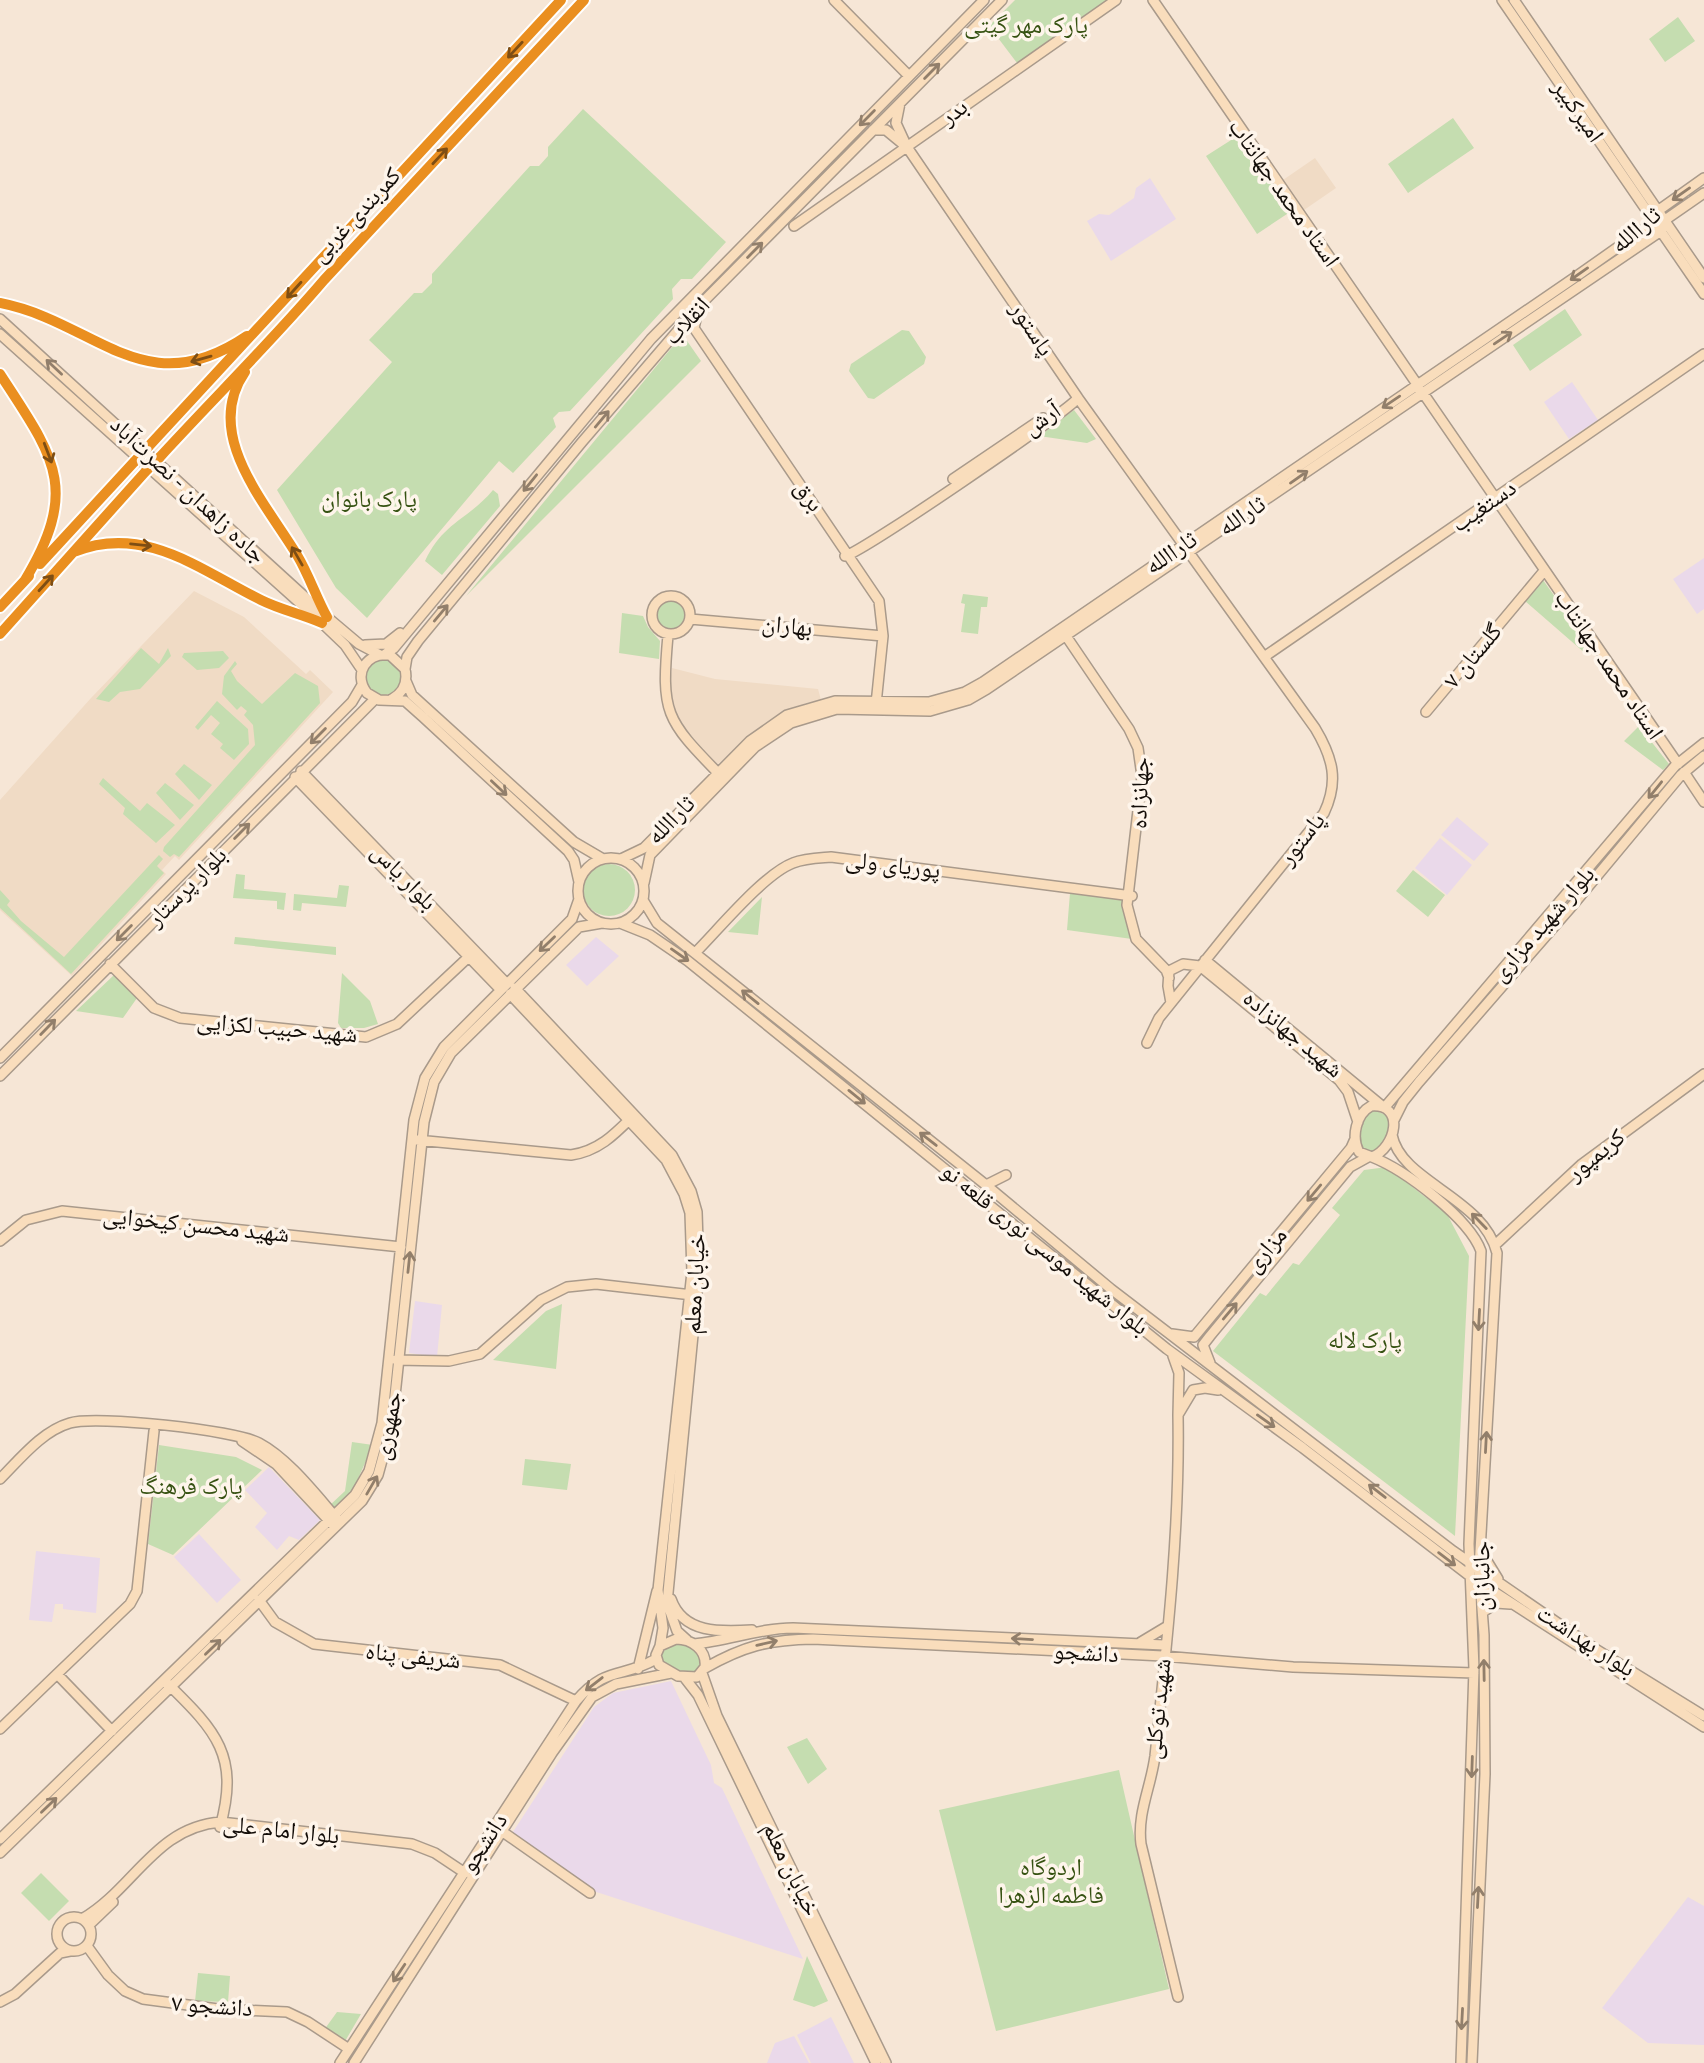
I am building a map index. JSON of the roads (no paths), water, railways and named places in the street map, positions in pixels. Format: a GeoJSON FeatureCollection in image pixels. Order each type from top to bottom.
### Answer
{"type":"FeatureCollection","features":[{"type":"Feature","properties":{"kind":"highway","name":"کمربندی غربی"},"geometry":{"type":"LineString","coordinates":[[25,580],[561,0]]}},
{"type":"Feature","properties":{"kind":"highway","name":"کمربندی غربی"},"geometry":{"type":"LineString","coordinates":[[74,552],[584,0]]}},
{"type":"Feature","properties":{"kind":"highway"},"geometry":{"type":"LineString","coordinates":[[0,303],[24,308],[135,359],[158,364],[203,360],[225,351],[261,327]]}},
{"type":"Feature","properties":{"kind":"highway"},"geometry":{"type":"LineString","coordinates":[[256,353],[231,401],[232,440],[244,469],[298,558],[325,620]]}},
{"type":"Feature","properties":{"kind":"highway"},"geometry":{"type":"LineString","coordinates":[[0,374],[43,441],[56,480],[54,521],[46,545],[25,580],[0,607]]}},
{"type":"Feature","properties":{"kind":"highway"},"geometry":{"type":"LineString","coordinates":[[0,634],[74,552],[110,544],[149,545],[173,553],[271,605],[325,620]]}},
{"type":"Feature","properties":{"kind":"main road"},"geometry":{"type":"LineString","coordinates":[[834,0],[909,76]]}},
{"type":"Feature","properties":{"kind":"main road","name":"انقلاب"},"geometry":{"type":"LineString","coordinates":[[382,655],[418,619],[651,339],[984,0]]}},
{"type":"Feature","properties":{"kind":"main road","name":"انقلاب"},"geometry":{"type":"LineString","coordinates":[[405,669],[407,657],[418,641],[678,329],[1002,0]]}},
{"type":"Feature","properties":{"kind":"main road","name":"بدر"},"geometry":{"type":"LineString","coordinates":[[794,226],[947,116],[1116,0]]}},
{"type":"Feature","properties":{"kind":"main road","name":"استاد محمد جهانتاب"},"geometry":{"type":"LineString","coordinates":[[1153,0],[1704,802]]}},
{"type":"Feature","properties":{"kind":"main road","name":"امیرکبیر"},"geometry":{"type":"LineString","coordinates":[[1502,0],[1704,294]]}},
{"type":"Feature","properties":{"kind":"main road","name":"امیرکبیر"},"geometry":{"type":"LineString","coordinates":[[1514,0],[1665,220]]}},
{"type":"Feature","properties":{"kind":"main road"},"geometry":{"type":"LineString","coordinates":[[900,103],[896,123],[907,147]]}},
{"type":"Feature","properties":{"kind":"main road"},"geometry":{"type":"LineString","coordinates":[[873,130],[886,130],[907,147]]}},
{"type":"Feature","properties":{"kind":"main road","name":"پاستور"},"geometry":{"type":"LineString","coordinates":[[907,147],[1077,398],[1326,746],[1334,777],[1324,813],[1159,1018],[1147,1044]]}},
{"type":"Feature","properties":{"kind":"main road","name":"ثاراالله"},"geometry":{"type":"LineString","coordinates":[[1419,389],[1654,221],[1659,210],[1704,178]]}},
{"type":"Feature","properties":{"kind":"main road"},"geometry":{"type":"LineString","coordinates":[[1661,231],[1665,220],[1704,193]]}},
{"type":"Feature","properties":{"kind":"main road"},"geometry":{"type":"LineString","coordinates":[[1665,220],[1704,278]]}},
{"type":"Feature","properties":{"kind":"main road","name":"ثارالله"},"geometry":{"type":"LineString","coordinates":[[644,883],[650,855],[721,776],[755,747],[791,723],[837,709],[874,703],[930,710],[968,700],[1068,634],[1186,548],[1419,389],[1661,231]]}},
{"type":"Feature","properties":{"kind":"main road","name":"برق"},"geometry":{"type":"LineString","coordinates":[[699,306],[694,328],[711,357],[848,554],[875,603],[881,636],[874,703]]}},
{"type":"Feature","properties":{"kind":"main road","name":"جاده زاهدان - نصرت‌آباد"},"geometry":{"type":"LineString","coordinates":[[0,319],[325,620],[362,670]]}},
{"type":"Feature","properties":{"kind":"main road","name":"برق"},"geometry":{"type":"LineString","coordinates":[[678,329],[690,332],[711,357]]}},
{"type":"Feature","properties":{"kind":"main road","name":"جاده زاهدان - نصرت‌آباد"},"geometry":{"type":"LineString","coordinates":[[0,334],[325,620],[359,644],[382,655]]}},
{"type":"Feature","properties":{"kind":"main road","name":"دستغیب"},"geometry":{"type":"LineString","coordinates":[[1264,657],[1704,354]]}},
{"type":"Feature","properties":{"kind":"main road","name":"آرش"},"geometry":{"type":"LineString","coordinates":[[848,554],[1077,398]]}},
{"type":"Feature","properties":{"kind":"main road"},"geometry":{"type":"LineString","coordinates":[[572,432],[582,442]]}},
{"type":"Feature","properties":{"kind":"main road","name":"گلستان ۷"},"geometry":{"type":"LineString","coordinates":[[1426,712],[1544,571]]}},
{"type":"Feature","properties":{"kind":"main road"},"geometry":{"type":"LineString","coordinates":[[662,598],[680,598],[688,607],[690,618],[685,629],[668,635],[657,629],[652,619],[654,607],[662,598]]}},
{"type":"Feature","properties":{"kind":"main road","name":"بهاران"},"geometry":{"type":"LineString","coordinates":[[690,618],[881,636]]}},
{"type":"Feature","properties":{"kind":"main road"},"geometry":{"type":"LineString","coordinates":[[359,644],[386,644],[418,619]]}},
{"type":"Feature","properties":{"kind":"main road","name":"جهانزاده"},"geometry":{"type":"LineString","coordinates":[[1068,634],[1139,736],[1146,757],[1146,776],[1128,915],[1136,939],[1166,970],[1169,978]]}},
{"type":"Feature","properties":{"kind":"main road"},"geometry":{"type":"LineString","coordinates":[[668,635],[664,680],[668,713],[680,734],[721,776]]}},
{"type":"Feature","properties":{"kind":"main road"},"geometry":{"type":"LineString","coordinates":[[382,655],[395,658],[405,669],[406,681],[412,695],[564,833],[587,852],[603,859],[621,859],[635,868],[644,883],[643,900],[635,915],[620,923],[602,923],[588,914],[579,899],[579,882],[574,860],[568,852],[405,701],[375,699],[362,685],[362,670],[369,660],[382,655]]}},
{"type":"Feature","properties":{"kind":"main road"},"geometry":{"type":"LineString","coordinates":[[392,699],[401,692],[406,681]]}},
{"type":"Feature","properties":{"kind":"main road","name":"بلوار پرستار"},"geometry":{"type":"LineString","coordinates":[[0,1058],[352,702],[362,685]]}},
{"type":"Feature","properties":{"kind":"main road","name":"بلوار پرستار"},"geometry":{"type":"LineString","coordinates":[[0,1076],[360,710],[375,699]]}},
{"type":"Feature","properties":{"kind":"main road"},"geometry":{"type":"LineString","coordinates":[[352,702],[360,710]]}},
{"type":"Feature","properties":{"kind":"main road","name":"بلوار شهید مزاری"},"geometry":{"type":"LineString","coordinates":[[1394,1120],[1407,1097],[1704,743]]}},
{"type":"Feature","properties":{"kind":"main road","name":"بلوار شهید مزاری"},"geometry":{"type":"LineString","coordinates":[[1681,768],[1704,755]]}},
{"type":"Feature","properties":{"kind":"main road","name":"بلوار یاس"},"geometry":{"type":"LineString","coordinates":[[298,774],[508,989]]}},
{"type":"Feature","properties":{"kind":"main road","name":"ثاراالله"},"geometry":{"type":"LineString","coordinates":[[621,859],[644,848],[721,776]]}},
{"type":"Feature","properties":{"kind":"main road","name":"پوریای ولی"},"geometry":{"type":"LineString","coordinates":[[695,953],[771,877],[794,862],[812,858],[831,858],[1129,895]]}},
{"type":"Feature","properties":{"kind":"main road"},"geometry":{"type":"LineString","coordinates":[[579,882],[588,867],[603,859]]}},
{"type":"Feature","properties":{"kind":"main road"},"geometry":{"type":"LineString","coordinates":[[195,860],[205,869]]}},
{"type":"Feature","properties":{"kind":"main road","name":"جهانزاده"},"geometry":{"type":"LineString","coordinates":[[1129,895],[1141,938],[1152,951],[1174,967]]}},
{"type":"Feature","properties":{"kind":"main road","name":"جمهوری"},"geometry":{"type":"LineString","coordinates":[[508,989],[572,919],[579,899]]}},
{"type":"Feature","properties":{"kind":"main road","name":"بلوار شهید موسی نوری قلعه نو"},"geometry":{"type":"LineString","coordinates":[[643,900],[657,923],[1165,1331],[1310,1439],[1469,1563]]}},
{"type":"Feature","properties":{"kind":"main road","name":"جمهوری"},"geometry":{"type":"LineString","coordinates":[[0,1853],[168,1684],[336,1523],[355,1495],[377,1448],[394,1359],[417,1140],[418,1097],[433,1061],[455,1033],[579,927],[602,923]]}},
{"type":"Feature","properties":{"kind":"main road","name":"بلوار شهید موسی نوری قلعه نو"},"geometry":{"type":"LineString","coordinates":[[620,923],[650,935],[688,961],[1167,1349],[1303,1448],[1471,1577]]}},
{"type":"Feature","properties":{"kind":"main road"},"geometry":{"type":"LineString","coordinates":[[650,935],[652,927],[657,923]]}},
{"type":"Feature","properties":{"kind":"main road","name":"بلوار شهید مزاری"},"geometry":{"type":"LineString","coordinates":[[1383,1107],[1533,944]]}},
{"type":"Feature","properties":{"kind":"main road","name":"شهید حبیب لکزایی"},"geometry":{"type":"LineString","coordinates":[[112,962],[169,1015],[192,1021],[335,1033],[365,1032],[386,1026],[403,1014],[470,952]]}},
{"type":"Feature","properties":{"kind":"main road"},"geometry":{"type":"LineString","coordinates":[[1171,1003],[1169,978],[1174,967],[1202,963]]}},
{"type":"Feature","properties":{"kind":"main road","name":"شهید جهانزاده"},"geometry":{"type":"LineString","coordinates":[[1202,963],[1316,1058],[1383,1107]]}},
{"type":"Feature","properties":{"kind":"main road","name":"خیابان معلم"},"geometry":{"type":"LineString","coordinates":[[508,989],[672,1155],[691,1191],[700,1231],[691,1296],[660,1646]]}},
{"type":"Feature","properties":{"kind":"main road","name":"شهید جهانزاده"},"geometry":{"type":"LineString","coordinates":[[1316,1058],[1344,1087],[1358,1122]]}},
{"type":"Feature","properties":{"kind":"main road","name":"کریمپور"},"geometry":{"type":"LineString","coordinates":[[1495,1245],[1582,1164],[1704,1074]]}},
{"type":"Feature","properties":{"kind":"main road"},"geometry":{"type":"LineString","coordinates":[[1203,1345],[1348,1170],[1383,1152],[1392,1135],[1394,1120],[1383,1107],[1366,1109],[1358,1122],[1355,1139],[1359,1152],[1370,1157]]}},
{"type":"Feature","properties":{"kind":"main road"},"geometry":{"type":"LineString","coordinates":[[417,1140],[584,1153],[607,1141],[632,1117]]}},
{"type":"Feature","properties":{"kind":"main road"},"geometry":{"type":"LineString","coordinates":[[1392,1135],[1398,1154],[1483,1224],[1495,1245]]}},
{"type":"Feature","properties":{"kind":"main road","name":"مزاری"},"geometry":{"type":"LineString","coordinates":[[1194,1337],[1351,1148],[1355,1139]]}},
{"type":"Feature","properties":{"kind":"main road","name":"جمهوری"},"geometry":{"type":"LineString","coordinates":[[394,1359],[406,1168],[417,1140]]}},
{"type":"Feature","properties":{"kind":"main road","name":"جانبازان"},"geometry":{"type":"LineString","coordinates":[[1370,1157],[1391,1166],[1464,1223],[1481,1251],[1469,1544],[1474,1673],[1461,2063]]}},
{"type":"Feature","properties":{"kind":"main road"},"geometry":{"type":"LineString","coordinates":[[986,1185],[1006,1175]]}},
{"type":"Feature","properties":{"kind":"main road","name":"شهید محسن کیخوایی"},"geometry":{"type":"LineString","coordinates":[[0,1241],[26,1220],[62,1211],[401,1247]]}},
{"type":"Feature","properties":{"kind":"main road","name":"جانبازان"},"geometry":{"type":"LineString","coordinates":[[1472,2063],[1485,1774],[1483,1612],[1479,1569],[1495,1245]]}},
{"type":"Feature","properties":{"kind":"main road"},"geometry":{"type":"LineString","coordinates":[[394,1359],[449,1361],[470,1358],[497,1342],[532,1308],[555,1292],[580,1284],[691,1296]]}},
{"type":"Feature","properties":{"kind":"main road"},"geometry":{"type":"LineString","coordinates":[[394,1359],[448,1366],[472,1362],[492,1352],[557,1296],[581,1289],[691,1296]]}},
{"type":"Feature","properties":{"kind":"main road"},"geometry":{"type":"LineString","coordinates":[[1165,1331],[1194,1337],[1203,1345],[1213,1367]]}},
{"type":"Feature","properties":{"kind":"main road","name":"شهید توکلی"},"geometry":{"type":"LineString","coordinates":[[1167,1349],[1178,1366],[1174,1524],[1154,1758],[1139,1824],[1141,1844],[1178,1997]]}},
{"type":"Feature","properties":{"kind":"main road"},"geometry":{"type":"LineString","coordinates":[[1178,1415],[1193,1390],[1215,1388],[1228,1395]]}},
{"type":"Feature","properties":{"kind":"main road"},"geometry":{"type":"LineString","coordinates":[[0,1479],[40,1440],[58,1428],[84,1420],[232,1435],[257,1442],[279,1458],[336,1523]]}},
{"type":"Feature","properties":{"kind":"main road"},"geometry":{"type":"LineString","coordinates":[[0,1485],[60,1432],[84,1425],[109,1423],[242,1441],[276,1464],[336,1523]]}},
{"type":"Feature","properties":{"kind":"main road"},"geometry":{"type":"LineString","coordinates":[[0,1729],[131,1604],[136,1591],[154,1431]]}},
{"type":"Feature","properties":{"kind":"main road"},"geometry":{"type":"LineString","coordinates":[[1303,1448],[1310,1439]]}},
{"type":"Feature","properties":{"kind":"main road"},"geometry":{"type":"LineString","coordinates":[[1453,1551],[1469,1544]]}},
{"type":"Feature","properties":{"kind":"main road"},"geometry":{"type":"LineString","coordinates":[[1480,1548],[1503,1587]]}},
{"type":"Feature","properties":{"kind":"main road","name":"بلوار بهداشت"},"geometry":{"type":"LineString","coordinates":[[1469,1563],[1704,1727]]}},
{"type":"Feature","properties":{"kind":"main road","name":"بلوار بهداشت"},"geometry":{"type":"LineString","coordinates":[[1471,1577],[1629,1675],[1704,1716]]}},
{"type":"Feature","properties":{"kind":"main road"},"geometry":{"type":"LineString","coordinates":[[663,1590],[678,1614],[702,1629],[721,1632],[774,1628]]}},
{"type":"Feature","properties":{"kind":"main road"},"geometry":{"type":"LineString","coordinates":[[638,1669],[663,1590]]}},
{"type":"Feature","properties":{"kind":"main road","name":"خیابان معلم"},"geometry":{"type":"LineString","coordinates":[[663,1590],[677,1631],[691,1642]]}},
{"type":"Feature","properties":{"kind":"main road","name":"شریفی پناه"},"geometry":{"type":"LineString","coordinates":[[257,1598],[275,1622],[314,1644],[500,1665],[576,1701]]}},
{"type":"Feature","properties":{"kind":"main road"},"geometry":{"type":"LineString","coordinates":[[1483,1612],[1496,1603],[1514,1605]]}},
{"type":"Feature","properties":{"kind":"main road"},"geometry":{"type":"LineString","coordinates":[[1135,1644],[1151,1638],[1166,1627]]}},
{"type":"Feature","properties":{"kind":"main road","name":"دانشجو"},"geometry":{"type":"LineString","coordinates":[[691,1642],[730,1640],[774,1628],[1164,1645]]}},
{"type":"Feature","properties":{"kind":"main road"},"geometry":{"type":"LineString","coordinates":[[672,1639],[691,1642],[705,1658],[703,1670],[694,1678],[662,1668],[656,1659],[660,1646],[672,1639]]}},
{"type":"Feature","properties":{"kind":"main road","name":"دانشجو"},"geometry":{"type":"LineString","coordinates":[[703,1670],[733,1651],[777,1640],[813,1639],[1163,1656],[1293,1667],[1474,1673]]}},
{"type":"Feature","properties":{"kind":"main road"},"geometry":{"type":"LineString","coordinates":[[730,1640],[733,1651]]}},
{"type":"Feature","properties":{"kind":"main road","name":"دانشجو"},"geometry":{"type":"LineString","coordinates":[[354,2063],[503,1832],[576,1701],[598,1679],[612,1672],[638,1669],[656,1659]]}},
{"type":"Feature","properties":{"kind":"main road","name":"خیابان معلم"},"geometry":{"type":"LineString","coordinates":[[703,1670],[713,1718]]}},
{"type":"Feature","properties":{"kind":"main road","name":"دانشجو"},"geometry":{"type":"LineString","coordinates":[[340,2063],[460,1872],[548,1751],[592,1697],[603,1689],[671,1673]]}},
{"type":"Feature","properties":{"kind":"main road"},"geometry":{"type":"LineString","coordinates":[[57,1674],[112,1731]]}},
{"type":"Feature","properties":{"kind":"main road","name":"خیابان معلم"},"geometry":{"type":"LineString","coordinates":[[684,1677],[713,1718],[886,2063]]}},
{"type":"Feature","properties":{"kind":"main road"},"geometry":{"type":"LineString","coordinates":[[168,1684],[217,1737],[225,1758],[226,1782],[221,1825]]}},
{"type":"Feature","properties":{"kind":"main road","name":"جمهوری"},"geometry":{"type":"LineString","coordinates":[[0,1839],[112,1731],[168,1684]]}},
{"type":"Feature","properties":{"kind":"main road"},"geometry":{"type":"LineString","coordinates":[[1473,1723],[1484,1723]]}},
{"type":"Feature","properties":{"kind":"main road","name":"بلوار امام علی"},"geometry":{"type":"LineString","coordinates":[[86,1922],[178,1834],[198,1826],[221,1825],[412,1844],[435,1853],[460,1872]]}},
{"type":"Feature","properties":{"kind":"main road"},"geometry":{"type":"LineString","coordinates":[[503,1832],[590,1893]]}},
{"type":"Feature","properties":{"kind":"main road","name":"خیابان معلم"},"geometry":{"type":"LineString","coordinates":[[803,1902],[876,2063]]}},
{"type":"Feature","properties":{"kind":"main road"},"geometry":{"type":"LineString","coordinates":[[0,1996],[51,1953],[57,1939],[57,1930],[65,1919],[86,1922],[91,1938],[87,1946],[79,1951],[60,1952],[15,1994],[0,2002]]}},
{"type":"Feature","properties":{"kind":"main road"},"geometry":{"type":"LineString","coordinates":[[57,1939],[70,1951]]}},
{"type":"Feature","properties":{"kind":"main road","name":"دانشجو ۷"},"geometry":{"type":"LineString","coordinates":[[87,1946],[108,1975],[125,1991],[143,1999],[218,2009],[287,2012],[308,2022],[349,2049]]}},
{"type":"Feature","properties":{"kind":"park label","name":"پارک مهر گیتی"},"geometry":{"type":"Point","coordinates":[1026,25]}},
{"type":"Feature","properties":{"kind":"park label","name":"پارک بانوان"},"geometry":{"type":"Point","coordinates":[369,499]}},
{"type":"Feature","properties":{"kind":"park label","name":"پارک لاله"},"geometry":{"type":"Point","coordinates":[1365,1340]}},
{"type":"Feature","properties":{"kind":"park label","name":"پارک فرهنگ"},"geometry":{"type":"Point","coordinates":[191,1486]}},
{"type":"Feature","properties":{"kind":"park label","name":"اردوگاه فاطمه الزهرا"},"geometry":{"type":"Point","coordinates":[1051,1881]}}]}
